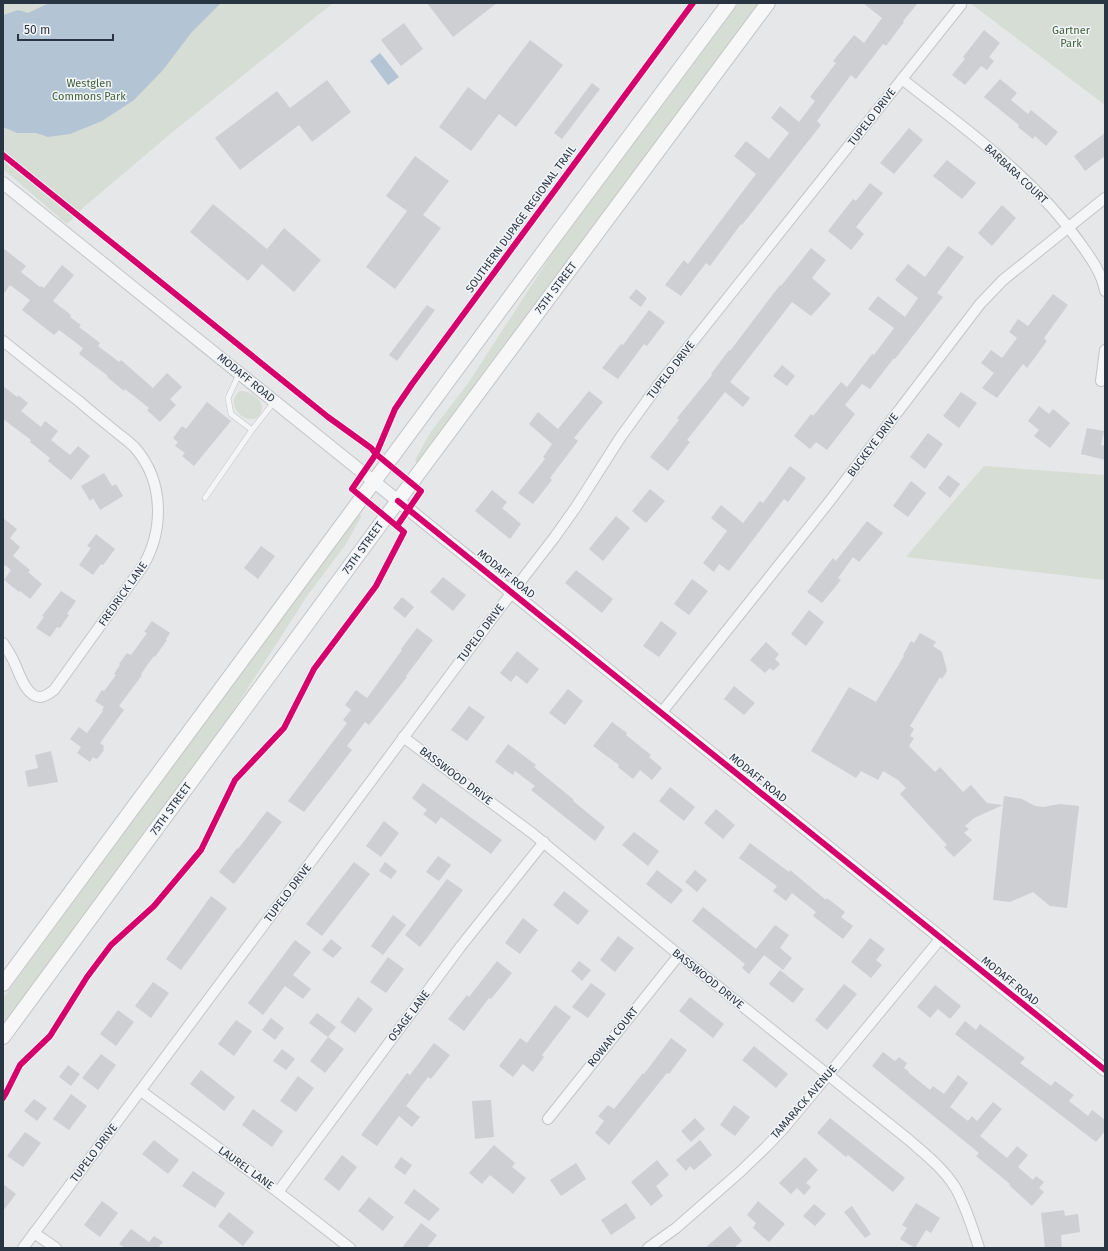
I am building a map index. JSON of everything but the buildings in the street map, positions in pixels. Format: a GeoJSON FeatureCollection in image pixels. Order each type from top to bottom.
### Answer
{"type":"FeatureCollection","features":[{"type":"Feature","properties":{"kind":"main road"},"geometry":{"type":"LineString","coordinates":[[3,984],[729,3]]}},
{"type":"Feature","properties":{"kind":"main road","name":"75TH STREET"},"geometry":{"type":"LineString","coordinates":[[3,1037],[398,501],[768,3]]}},
{"type":"Feature","properties":{"kind":"street","name":"TUPELO DRIVE"},"geometry":{"type":"LineString","coordinates":[[23,1248],[403,737],[554,538],[580,501],[620,438],[659,384],[961,5]]}},
{"type":"Feature","properties":{"kind":"street","name":"BARBARA COURT"},"geometry":{"type":"LineString","coordinates":[[902,79],[1004,160],[1042,196],[1069,227],[1091,258],[1101,278],[1105,291]]}},
{"type":"Feature","properties":{"kind":"street","name":"MODAFF ROAD"},"geometry":{"type":"LineString","coordinates":[[3,183],[1105,1070]]}},
{"type":"Feature","properties":{"kind":"street","name":"BUCKEYE DRIVE"},"geometry":{"type":"LineString","coordinates":[[662,712],[824,508],[980,304],[1003,280],[1105,198]]}},
{"type":"Feature","properties":{"kind":"street","name":"FREDRICK LANE"},"geometry":{"type":"LineString","coordinates":[[3,341],[90,410],[136,450],[150,472],[156,489],[158,501],[158,523],[156,537],[143,566],[58,685],[47,695],[42,697],[37,697],[29,692],[3,643]]}},
{"type":"Feature","properties":{"kind":"street"},"geometry":{"type":"LineString","coordinates":[[1101,381],[1105,350]]}},
{"type":"Feature","properties":{"kind":"street","name":"BASSWOOD DRIVE"},"geometry":{"type":"LineString","coordinates":[[403,737],[544,842],[678,955],[909,1140],[938,1165],[955,1187],[967,1214],[979,1248]]}},
{"type":"Feature","properties":{"kind":"street","name":"OSAGE LANE"},"geometry":{"type":"LineString","coordinates":[[278,1192],[461,946],[544,842]]}},
{"type":"Feature","properties":{"kind":"street","name":"TAMARACK AVENUE"},"geometry":{"type":"LineString","coordinates":[[648,1248],[676,1228],[740,1172],[783,1129],[941,938]]}},
{"type":"Feature","properties":{"kind":"street","name":"ROWAN COURT"},"geometry":{"type":"LineString","coordinates":[[548,1119],[678,955]]}},
{"type":"Feature","properties":{"kind":"street","name":"LAUREL LANE"},"geometry":{"type":"LineString","coordinates":[[141,1091],[278,1192],[350,1248]]}},
{"type":"Feature","properties":{"kind":"street"},"geometry":{"type":"LineString","coordinates":[[34,1233],[56,1248]]}},
{"type":"Feature","properties":{"kind":"lane"},"geometry":{"type":"LineString","coordinates":[[240,373],[228,398],[232,414],[252,430]]}},
{"type":"Feature","properties":{"kind":"lane"},"geometry":{"type":"LineString","coordinates":[[205,498],[274,401]]}},
{"type":"Feature","properties":{"kind":"green space","name":"Westglen Commons Park"},"geometry":{"type":"Polygon","coordinates":[[[3,3],[333,3],[175,130],[85,206],[67,224],[3,169],[3,3]]]}},
{"type":"Feature","properties":{"kind":"green space"},"geometry":{"type":"Polygon","coordinates":[[[739,3],[759,3],[417,463],[415,460],[430,433],[469,382],[555,249],[739,3]]]}},
{"type":"Feature","properties":{"kind":"green space","name":"Gartner Park"},"geometry":{"type":"Polygon","coordinates":[[[970,3],[1105,3],[1105,105],[970,3]]]}},
{"type":"Feature","properties":{"kind":"green space"},"geometry":{"type":"Polygon","coordinates":[[[240,391],[248,392],[259,400],[262,408],[257,417],[251,419],[245,418],[236,410],[234,403],[235,397],[240,391]]]}},
{"type":"Feature","properties":{"kind":"green space"},"geometry":{"type":"Polygon","coordinates":[[[984,466],[1105,475],[1105,580],[906,557],[984,466]]]}},
{"type":"Feature","properties":{"kind":"green space"},"geometry":{"type":"Polygon","coordinates":[[[358,514],[360,514],[361,517],[346,544],[307,596],[223,727],[3,1025],[3,998],[358,514]]]}},
{"type":"Feature","properties":{"kind":"water"},"geometry":{"type":"Polygon","coordinates":[[[49,3],[221,3],[191,33],[163,70],[134,100],[102,121],[70,134],[48,137],[36,133],[17,133],[3,127],[3,15],[18,10],[28,13],[49,3]]]}},
{"type":"Feature","properties":{"kind":"water"},"geometry":{"type":"Polygon","coordinates":[[[380,53],[399,77],[388,85],[370,61],[380,53]]]}},
{"type":"Feature","properties":{"kind":"cycle path","name":"SOUTHERN DUPAGE REGIONAL TRAIL"},"geometry":{"type":"LineString","coordinates":[[3,1098],[20,1065],[50,1036],[87,977],[111,945],[154,906],[201,850],[235,780],[284,728],[314,669],[376,586],[404,532],[352,489],[376,454],[395,409],[693,3]]}},
{"type":"Feature","properties":{"kind":"cycle path"},"geometry":{"type":"LineString","coordinates":[[3,155],[328,417],[371,448],[376,454],[421,491],[397,526]]}},
{"type":"Feature","properties":{"kind":"cycle path"},"geometry":{"type":"LineString","coordinates":[[398,501],[1105,1070]]}}]}
